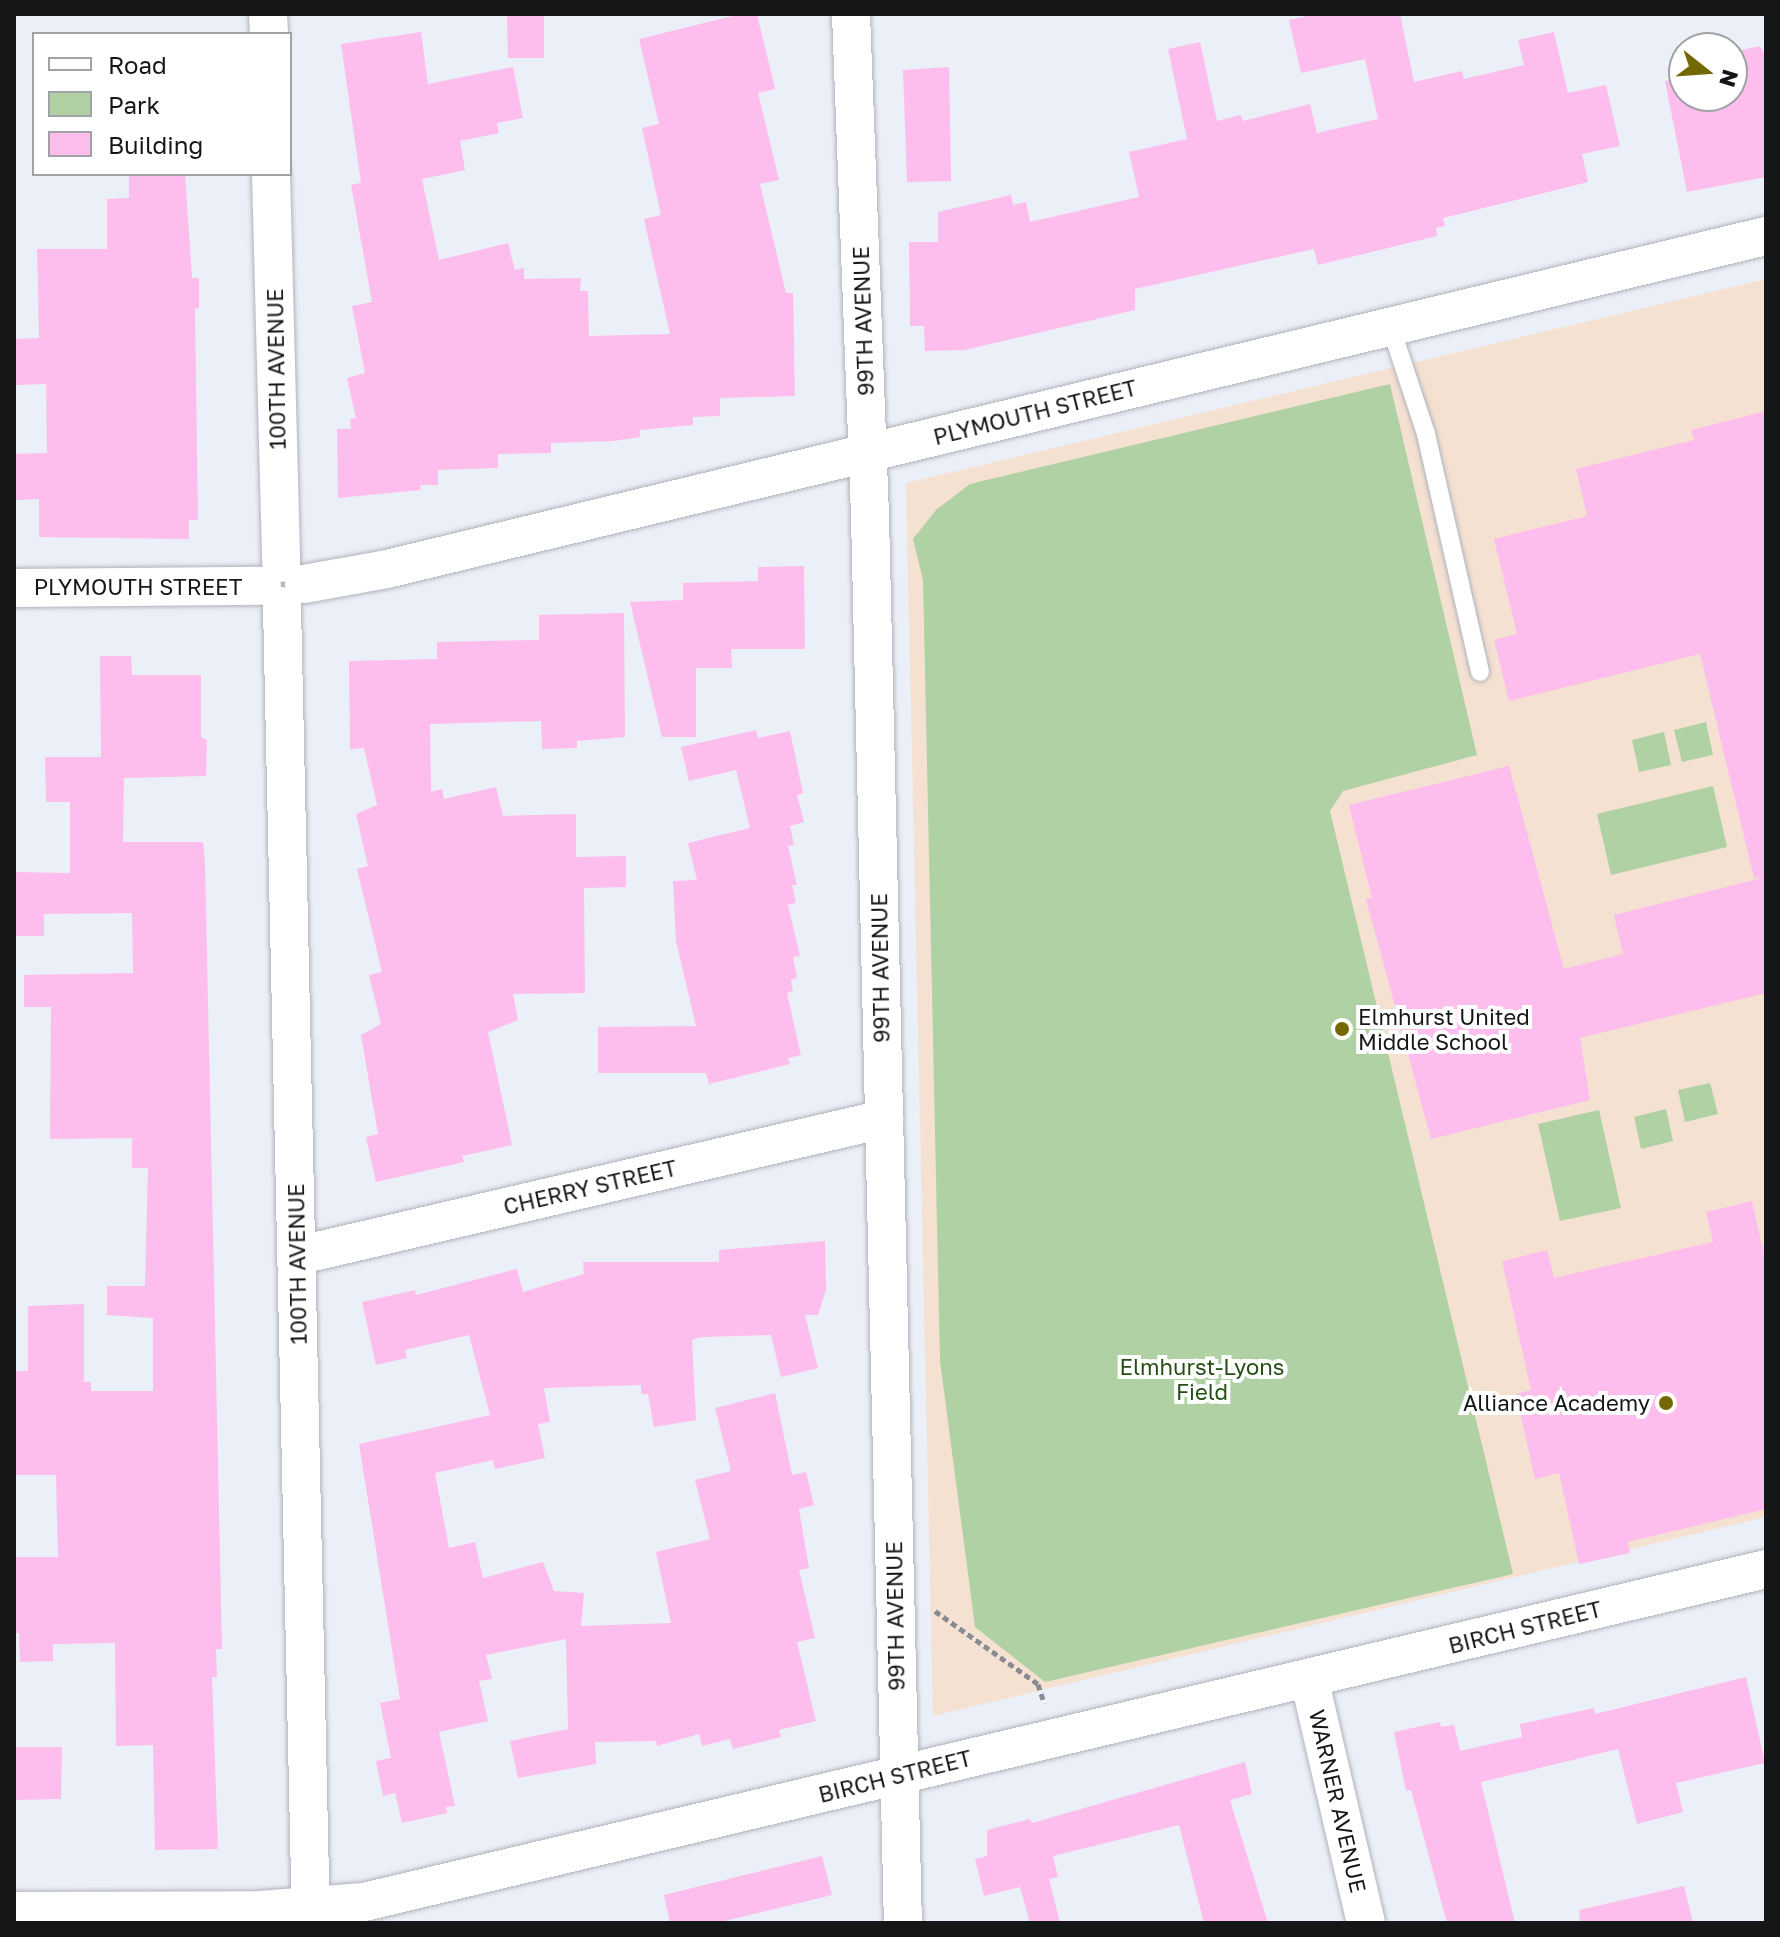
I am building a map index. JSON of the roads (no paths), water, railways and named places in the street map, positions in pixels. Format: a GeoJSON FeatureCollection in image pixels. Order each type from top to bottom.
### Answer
{"type":"FeatureCollection","features":[{"type":"Feature","properties":{"kind":"street","name":"99TH AVENUE"},"geometry":{"type":"LineString","coordinates":[[851,14],[868,453],[903,1923]]}},
{"type":"Feature","properties":{"kind":"street","name":"100TH AVENUE"},"geometry":{"type":"LineString","coordinates":[[271,176],[311,1914]]}},
{"type":"Feature","properties":{"kind":"street","name":"PLYMOUTH STREET"},"geometry":{"type":"LineString","coordinates":[[14,588],[282,585],[868,453],[1766,236]]}},
{"type":"Feature","properties":{"kind":"street","name":"CHERRY STREET"},"geometry":{"type":"LineString","coordinates":[[296,1256],[884,1119]]}},
{"type":"Feature","properties":{"kind":"street","name":"BIRCH STREET"},"geometry":{"type":"LineString","coordinates":[[14,1911],[311,1914],[1766,1569]]}},
{"type":"Feature","properties":{"kind":"street","name":"WARNER AVENUE"},"geometry":{"type":"LineString","coordinates":[[1309,1678],[1366,1923]]}},
{"type":"Feature","properties":{"kind":"lane"},"geometry":{"type":"LineString","coordinates":[[1391,328],[1426,434],[1480,672]]}},
{"type":"Feature","properties":{"kind":"place","name":"Elmhurst United Middle School"},"geometry":{"type":"Point","coordinates":[1342,1029]}},
{"type":"Feature","properties":{"kind":"place","name":"Alliance Academy"},"geometry":{"type":"Point","coordinates":[1666,1403]}},
{"type":"Feature","properties":{"kind":"park label","name":"Elmhurst-Lyons Field"},"geometry":{"type":"Point","coordinates":[1202,1378]}}]}
